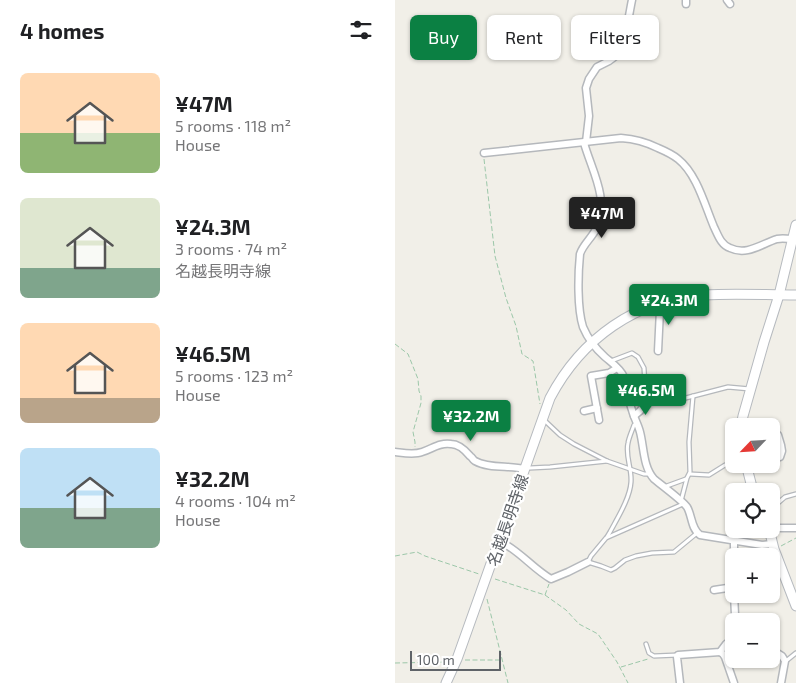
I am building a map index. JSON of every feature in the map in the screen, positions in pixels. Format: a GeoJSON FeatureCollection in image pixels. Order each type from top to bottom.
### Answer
{"type":"FeatureCollection","features":[{"type":"Feature","properties":{"kind":"main road"},"geometry":{"type":"LineString","coordinates":[[743,418],[779,295],[796,225]]}},
{"type":"Feature","properties":{"kind":"main road","name":"名越長明寺線"},"geometry":{"type":"LineString","coordinates":[[446,683],[456,661],[550,398],[563,376],[591,343],[607,330],[633,314],[678,298],[703,295],[796,295]]}},
{"type":"Feature","properties":{"kind":"main road"},"geometry":{"type":"LineString","coordinates":[[771,538],[796,606]]}},
{"type":"Feature","properties":{"kind":"street"},"geometry":{"type":"LineString","coordinates":[[632,0],[627,26],[617,55],[597,67],[589,79],[586,88],[589,116],[585,142],[601,200],[597,228],[581,250],[579,259],[582,320],[591,343],[617,368],[624,378],[631,409],[640,431],[649,474],[687,508],[697,533],[703,536],[762,546],[773,546]]}},
{"type":"Feature","properties":{"kind":"street"},"geometry":{"type":"LineString","coordinates":[[484,153],[621,138],[647,143],[678,159],[685,165],[693,178],[719,238],[726,246],[731,249],[748,251],[778,239],[793,239]]}},
{"type":"Feature","properties":{"kind":"street"},"geometry":{"type":"LineString","coordinates":[[658,304],[658,351]]}},
{"type":"Feature","properties":{"kind":"street"},"geometry":{"type":"LineString","coordinates":[[599,420],[591,376],[617,368]]}},
{"type":"Feature","properties":{"kind":"street"},"geometry":{"type":"LineString","coordinates":[[634,416],[646,403]]}},
{"type":"Feature","properties":{"kind":"street"},"geometry":{"type":"LineString","coordinates":[[584,411],[597,408]]}},
{"type":"Feature","properties":{"kind":"street"},"geometry":{"type":"LineString","coordinates":[[780,442],[782,448],[780,457]]}},
{"type":"Feature","properties":{"kind":"street"},"geometry":{"type":"LineString","coordinates":[[395,452],[422,452],[441,444],[452,444],[457,445],[480,463],[525,468]]}},
{"type":"Feature","properties":{"kind":"street"},"geometry":{"type":"LineString","coordinates":[[780,528],[796,528]]}},
{"type":"Feature","properties":{"kind":"street"},"geometry":{"type":"LineString","coordinates":[[734,540],[734,548]]}},
{"type":"Feature","properties":{"kind":"street"},"geometry":{"type":"LineString","coordinates":[[499,541],[507,544],[537,570],[551,579],[588,562]]}},
{"type":"Feature","properties":{"kind":"street"},"geometry":{"type":"LineString","coordinates":[[714,590],[725,588]]}},
{"type":"Feature","properties":{"kind":"street"},"geometry":{"type":"LineString","coordinates":[[680,683],[677,657],[679,655],[720,652],[725,645]]}},
{"type":"Feature","properties":{"kind":"street"},"geometry":{"type":"LineString","coordinates":[[720,652],[723,654],[734,683]]}},
{"type":"Feature","properties":{"kind":"street"},"geometry":{"type":"LineString","coordinates":[[780,655],[785,661],[781,683]]}},
{"type":"Feature","properties":{"kind":"lane"},"geometry":{"type":"LineString","coordinates":[[610,361],[632,353],[638,357],[644,368],[646,403],[678,400],[728,387],[751,389]]}},
{"type":"Feature","properties":{"kind":"lane"},"geometry":{"type":"LineString","coordinates":[[606,538],[682,502],[687,479],[690,474],[689,442],[693,396]]}},
{"type":"Feature","properties":{"kind":"lane"},"geometry":{"type":"LineString","coordinates":[[543,418],[565,439],[607,461],[631,470],[649,474]]}},
{"type":"Feature","properties":{"kind":"lane"},"geometry":{"type":"LineString","coordinates":[[637,424],[634,425],[628,443],[627,452],[631,470],[629,492],[611,532],[588,562],[611,570],[625,560],[636,556],[674,552],[697,533]]}},
{"type":"Feature","properties":{"kind":"lane"},"geometry":{"type":"LineString","coordinates":[[525,468],[607,461]]}},
{"type":"Feature","properties":{"kind":"lane"},"geometry":{"type":"LineString","coordinates":[[690,474],[709,475],[725,465]]}},
{"type":"Feature","properties":{"kind":"lane"},"geometry":{"type":"LineString","coordinates":[[663,487],[687,479]]}},
{"type":"Feature","properties":{"kind":"lane"},"geometry":{"type":"LineString","coordinates":[[780,501],[785,497],[796,494]]}},
{"type":"Feature","properties":{"kind":"lane"},"geometry":{"type":"LineString","coordinates":[[646,644],[649,653],[654,656],[679,655]]}},
{"type":"Feature","properties":{"kind":"lane"},"geometry":{"type":"LineString","coordinates":[[785,661],[796,653]]}},
{"type":"Feature","properties":{"kind":"path"},"geometry":{"type":"LineString","coordinates":[[484,153],[495,256],[506,298],[517,326],[522,354],[533,361],[543,418]]}},
{"type":"Feature","properties":{"kind":"path"},"geometry":{"type":"LineString","coordinates":[[395,344],[408,354],[418,379],[421,396],[421,403],[413,432],[415,442],[414,453]]}},
{"type":"Feature","properties":{"kind":"path"},"geometry":{"type":"LineString","coordinates":[[395,348],[399,347]]}},
{"type":"Feature","properties":{"kind":"path"},"geometry":{"type":"LineString","coordinates":[[773,546],[796,538]]}},
{"type":"Feature","properties":{"kind":"path"},"geometry":{"type":"LineString","coordinates":[[395,556],[417,552],[545,595],[566,610],[579,624],[598,634],[621,667],[628,683]]}},
{"type":"Feature","properties":{"kind":"path"},"geometry":{"type":"LineString","coordinates":[[545,595],[551,579]]}},
{"type":"Feature","properties":{"kind":"path"},"geometry":{"type":"LineString","coordinates":[[481,590],[487,597],[507,683]]}},
{"type":"Feature","properties":{"kind":"path"},"geometry":{"type":"LineString","coordinates":[[621,667],[654,656]]}},
{"type":"Feature","properties":{"kind":"path"},"geometry":{"type":"LineString","coordinates":[[395,663],[502,660]]}}]}
